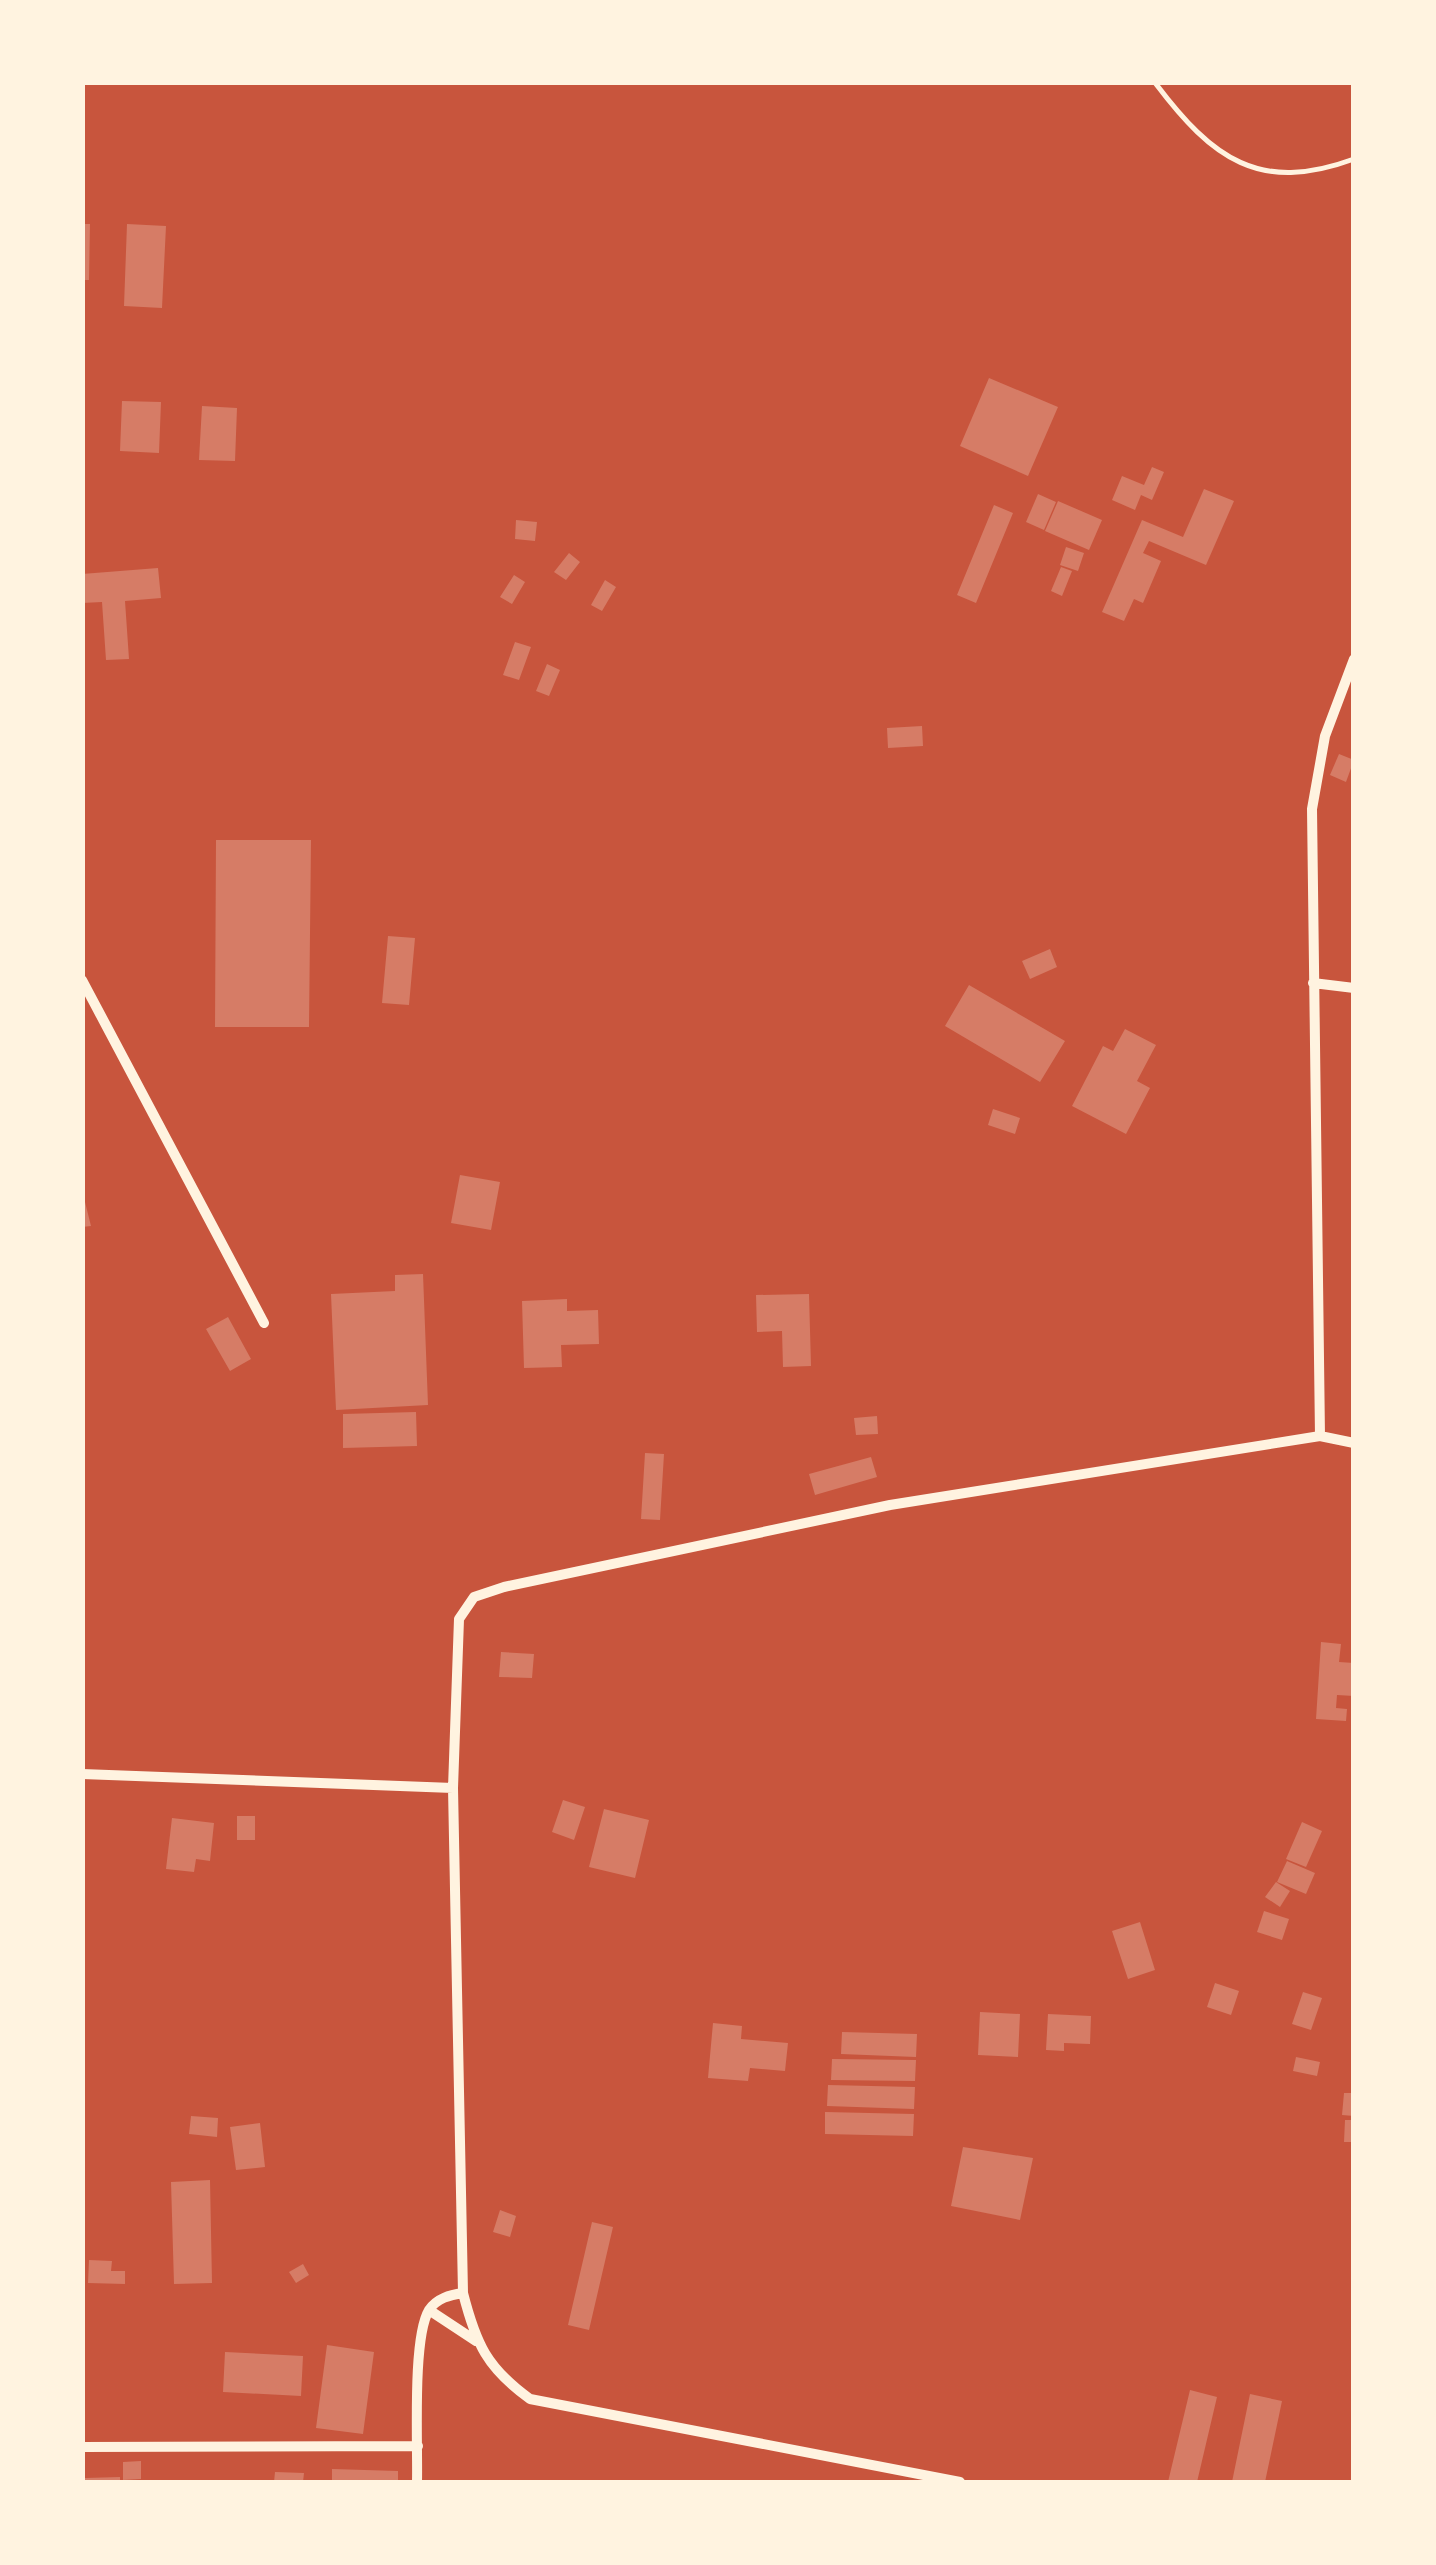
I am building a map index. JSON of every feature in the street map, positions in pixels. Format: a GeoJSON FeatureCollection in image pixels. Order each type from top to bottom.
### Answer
{"type":"FeatureCollection","features":[{"type":"Feature","properties":{"kind":"street"},"geometry":{"type":"LineString","coordinates":[[1320,1436],[1312,809],[1325,736],[1354,658]]}},
{"type":"Feature","properties":{"kind":"street"},"geometry":{"type":"LineString","coordinates":[[82,980],[264,1324]]}},
{"type":"Feature","properties":{"kind":"street"},"geometry":{"type":"LineString","coordinates":[[1313,983],[1354,988]]}},
{"type":"Feature","properties":{"kind":"street"},"geometry":{"type":"LineString","coordinates":[[960,2482],[530,2400],[502,2379],[476,2342],[463,2293],[452,1788],[455,1642],[459,1620],[474,1597],[504,1587],[890,1505],[1320,1436],[1354,1442]]}},
{"type":"Feature","properties":{"kind":"street"},"geometry":{"type":"LineString","coordinates":[[82,1774],[452,1788]]}},
{"type":"Feature","properties":{"kind":"street"},"geometry":{"type":"LineString","coordinates":[[418,2482],[422,2337],[429,2310],[445,2296],[463,2293]]}},
{"type":"Feature","properties":{"kind":"street"},"geometry":{"type":"LineString","coordinates":[[429,2310],[476,2342]]}},
{"type":"Feature","properties":{"kind":"street"},"geometry":{"type":"LineString","coordinates":[[82,2447],[418,2446]]}},
{"type":"Feature","properties":{"kind":"lane"},"geometry":{"type":"LineString","coordinates":[[1156,84],[1190,129],[1208,145],[1256,170],[1312,172],[1354,159]]}},
{"type":"Feature","properties":{"kind":"building"},"geometry":{"type":"Polygon","coordinates":[[[82,224],[90,224],[89,280],[82,280],[82,224]]]}},
{"type":"Feature","properties":{"kind":"building"},"geometry":{"type":"Polygon","coordinates":[[[127,224],[166,226],[162,308],[124,306],[127,224]]]}},
{"type":"Feature","properties":{"kind":"building"},"geometry":{"type":"Polygon","coordinates":[[[989,378],[1058,407],[1028,476],[960,446],[989,378]]]}},
{"type":"Feature","properties":{"kind":"building"},"geometry":{"type":"Polygon","coordinates":[[[122,401],[161,402],[159,453],[120,451],[122,401]]]}},
{"type":"Feature","properties":{"kind":"building"},"geometry":{"type":"Polygon","coordinates":[[[202,406],[237,408],[235,461],[199,460],[202,406]]]}},
{"type":"Feature","properties":{"kind":"building"},"geometry":{"type":"Polygon","coordinates":[[[1152,467],[1164,472],[1152,500],[1141,495],[1135,510],[1112,500],[1122,476],[1144,485],[1152,467]]]}},
{"type":"Feature","properties":{"kind":"building"},"geometry":{"type":"Polygon","coordinates":[[[1204,489],[1234,501],[1206,565],[1149,541],[1143,553],[1161,561],[1143,603],[1134,599],[1124,621],[1102,612],[1142,520],[1183,537],[1204,489]]]}},
{"type":"Feature","properties":{"kind":"building"},"geometry":{"type":"Polygon","coordinates":[[[1038,494],[1056,502],[1044,530],[1026,522],[1038,494]]]}},
{"type":"Feature","properties":{"kind":"building"},"geometry":{"type":"Polygon","coordinates":[[[1058,501],[1102,520],[1089,550],[1045,531],[1058,501]]]}},
{"type":"Feature","properties":{"kind":"building"},"geometry":{"type":"Polygon","coordinates":[[[994,505],[1013,513],[976,603],[957,595],[994,505]]]}},
{"type":"Feature","properties":{"kind":"building"},"geometry":{"type":"Polygon","coordinates":[[[516,520],[537,522],[535,541],[515,539],[516,520]]]}},
{"type":"Feature","properties":{"kind":"building"},"geometry":{"type":"Polygon","coordinates":[[[1066,547],[1084,553],[1078,571],[1060,565],[1066,547]]]}},
{"type":"Feature","properties":{"kind":"building"},"geometry":{"type":"Polygon","coordinates":[[[569,553],[580,562],[566,580],[554,572],[569,553]]]}},
{"type":"Feature","properties":{"kind":"building"},"geometry":{"type":"Polygon","coordinates":[[[1061,567],[1072,571],[1062,596],[1051,591],[1061,567]]]}},
{"type":"Feature","properties":{"kind":"building"},"geometry":{"type":"Polygon","coordinates":[[[158,568],[161,598],[125,601],[129,659],[106,660],[102,602],[82,603],[82,574],[158,568]]]}},
{"type":"Feature","properties":{"kind":"building"},"geometry":{"type":"Polygon","coordinates":[[[514,575],[525,582],[512,604],[500,597],[514,575]]]}},
{"type":"Feature","properties":{"kind":"building"},"geometry":{"type":"Polygon","coordinates":[[[605,580],[616,587],[602,611],[591,605],[605,580]]]}},
{"type":"Feature","properties":{"kind":"building"},"geometry":{"type":"Polygon","coordinates":[[[515,642],[531,647],[519,680],[503,675],[515,642]]]}},
{"type":"Feature","properties":{"kind":"building"},"geometry":{"type":"Polygon","coordinates":[[[547,664],[560,670],[549,696],[536,691],[547,664]]]}},
{"type":"Feature","properties":{"kind":"building"},"geometry":{"type":"Polygon","coordinates":[[[922,726],[923,746],[888,748],[887,728],[922,726]]]}},
{"type":"Feature","properties":{"kind":"building"},"geometry":{"type":"Polygon","coordinates":[[[1339,754],[1354,760],[1346,782],[1330,775],[1339,754]]]}},
{"type":"Feature","properties":{"kind":"building"},"geometry":{"type":"Polygon","coordinates":[[[216,840],[311,840],[309,1027],[215,1027],[216,840]]]}},
{"type":"Feature","properties":{"kind":"building"},"geometry":{"type":"Polygon","coordinates":[[[388,936],[415,938],[409,1005],[382,1003],[388,936]]]}},
{"type":"Feature","properties":{"kind":"building"},"geometry":{"type":"Polygon","coordinates":[[[1050,949],[1057,967],[1030,979],[1022,961],[1050,949]]]}},
{"type":"Feature","properties":{"kind":"building"},"geometry":{"type":"Polygon","coordinates":[[[969,985],[1065,1041],[1040,1082],[945,1026],[969,985]]]}},
{"type":"Feature","properties":{"kind":"building"},"geometry":{"type":"Polygon","coordinates":[[[1125,1029],[1156,1045],[1137,1081],[1150,1088],[1126,1134],[1072,1106],[1103,1046],[1113,1051],[1125,1029]]]}},
{"type":"Feature","properties":{"kind":"building"},"geometry":{"type":"Polygon","coordinates":[[[993,1109],[1020,1118],[1015,1134],[988,1125],[993,1109]]]}},
{"type":"Feature","properties":{"kind":"building"},"geometry":{"type":"Polygon","coordinates":[[[460,1175],[500,1182],[491,1230],[451,1223],[460,1175]]]}},
{"type":"Feature","properties":{"kind":"building"},"geometry":{"type":"Polygon","coordinates":[[[82,1190],[91,1226],[82,1227],[82,1190]]]}},
{"type":"Feature","properties":{"kind":"building"},"geometry":{"type":"Polygon","coordinates":[[[423,1274],[428,1405],[336,1410],[331,1294],[395,1291],[395,1275],[423,1274]]]}},
{"type":"Feature","properties":{"kind":"building"},"geometry":{"type":"Polygon","coordinates":[[[809,1294],[811,1366],[783,1367],[782,1331],[757,1332],[756,1295],[809,1294]]]}},
{"type":"Feature","properties":{"kind":"building"},"geometry":{"type":"Polygon","coordinates":[[[567,1299],[567,1311],[598,1310],[599,1344],[561,1345],[562,1367],[524,1368],[522,1301],[567,1299]]]}},
{"type":"Feature","properties":{"kind":"building"},"geometry":{"type":"Polygon","coordinates":[[[228,1317],[251,1359],[230,1371],[206,1329],[228,1317]]]}},
{"type":"Feature","properties":{"kind":"building"},"geometry":{"type":"Polygon","coordinates":[[[416,1412],[417,1446],[343,1448],[343,1414],[416,1412]]]}},
{"type":"Feature","properties":{"kind":"building"},"geometry":{"type":"Polygon","coordinates":[[[877,1416],[878,1434],[856,1435],[854,1418],[877,1416]]]}},
{"type":"Feature","properties":{"kind":"building"},"geometry":{"type":"Polygon","coordinates":[[[645,1453],[664,1454],[660,1520],[641,1519],[645,1453]]]}},
{"type":"Feature","properties":{"kind":"building"},"geometry":{"type":"Polygon","coordinates":[[[871,1457],[877,1477],[815,1495],[809,1474],[871,1457]]]}},
{"type":"Feature","properties":{"kind":"building"},"geometry":{"type":"Polygon","coordinates":[[[1321,1642],[1341,1644],[1339,1662],[1354,1663],[1354,1696],[1337,1695],[1336,1708],[1347,1709],[1346,1721],[1316,1719],[1321,1642]]]}},
{"type":"Feature","properties":{"kind":"building"},"geometry":{"type":"Polygon","coordinates":[[[501,1652],[534,1654],[532,1678],[499,1677],[501,1652]]]}},
{"type":"Feature","properties":{"kind":"building"},"geometry":{"type":"Polygon","coordinates":[[[563,1800],[585,1807],[574,1840],[552,1832],[563,1800]]]}},
{"type":"Feature","properties":{"kind":"building"},"geometry":{"type":"Polygon","coordinates":[[[604,1809],[649,1820],[635,1878],[589,1867],[604,1809]]]}},
{"type":"Feature","properties":{"kind":"building"},"geometry":{"type":"Polygon","coordinates":[[[237,1816],[255,1816],[255,1840],[237,1840],[237,1816]]]}},
{"type":"Feature","properties":{"kind":"building"},"geometry":{"type":"Polygon","coordinates":[[[172,1818],[214,1823],[210,1861],[196,1859],[194,1872],[166,1869],[172,1818]]]}},
{"type":"Feature","properties":{"kind":"building"},"geometry":{"type":"Polygon","coordinates":[[[1302,1822],[1322,1831],[1306,1867],[1286,1859],[1302,1822]]]}},
{"type":"Feature","properties":{"kind":"building"},"geometry":{"type":"Polygon","coordinates":[[[1287,1861],[1315,1873],[1306,1894],[1277,1882],[1287,1861]]]}},
{"type":"Feature","properties":{"kind":"building"},"geometry":{"type":"Polygon","coordinates":[[[1276,1882],[1290,1891],[1280,1907],[1265,1897],[1276,1882]]]}},
{"type":"Feature","properties":{"kind":"building"},"geometry":{"type":"Polygon","coordinates":[[[1264,1911],[1289,1919],[1282,1940],[1257,1932],[1264,1911]]]}},
{"type":"Feature","properties":{"kind":"building"},"geometry":{"type":"Polygon","coordinates":[[[1140,1922],[1155,1970],[1128,1979],[1112,1931],[1140,1922]]]}},
{"type":"Feature","properties":{"kind":"building"},"geometry":{"type":"Polygon","coordinates":[[[1215,1983],[1239,1991],[1231,2015],[1207,2007],[1215,1983]]]}},
{"type":"Feature","properties":{"kind":"building"},"geometry":{"type":"Polygon","coordinates":[[[1303,1992],[1322,1998],[1311,2030],[1292,2024],[1303,1992]]]}},
{"type":"Feature","properties":{"kind":"building"},"geometry":{"type":"Polygon","coordinates":[[[980,2012],[1020,2014],[1018,2057],[978,2055],[980,2012]]]}},
{"type":"Feature","properties":{"kind":"building"},"geometry":{"type":"Polygon","coordinates":[[[1048,2014],[1091,2016],[1090,2044],[1064,2043],[1064,2051],[1046,2050],[1048,2014]]]}},
{"type":"Feature","properties":{"kind":"building"},"geometry":{"type":"Polygon","coordinates":[[[713,2023],[742,2026],[741,2039],[788,2043],[785,2071],[750,2068],[748,2081],[708,2078],[713,2023]]]}},
{"type":"Feature","properties":{"kind":"building"},"geometry":{"type":"Polygon","coordinates":[[[842,2032],[917,2034],[916,2057],[841,2054],[842,2032]]]}},
{"type":"Feature","properties":{"kind":"building"},"geometry":{"type":"Polygon","coordinates":[[[1296,2057],[1320,2062],[1317,2076],[1293,2071],[1296,2057]]]}},
{"type":"Feature","properties":{"kind":"building"},"geometry":{"type":"Polygon","coordinates":[[[832,2059],[916,2060],[915,2081],[831,2080],[832,2059]]]}},
{"type":"Feature","properties":{"kind":"building"},"geometry":{"type":"Polygon","coordinates":[[[828,2085],[915,2087],[914,2109],[827,2106],[828,2085]]]}},
{"type":"Feature","properties":{"kind":"building"},"geometry":{"type":"Polygon","coordinates":[[[1344,2093],[1354,2093],[1354,2116],[1342,2115],[1344,2093]]]}},
{"type":"Feature","properties":{"kind":"building"},"geometry":{"type":"Polygon","coordinates":[[[825,2112],[914,2114],[913,2136],[825,2134],[825,2112]]]}},
{"type":"Feature","properties":{"kind":"building"},"geometry":{"type":"Polygon","coordinates":[[[191,2116],[218,2118],[217,2137],[189,2134],[191,2116]]]}},
{"type":"Feature","properties":{"kind":"building"},"geometry":{"type":"Polygon","coordinates":[[[1345,2120],[1354,2120],[1354,2142],[1344,2142],[1345,2120]]]}},
{"type":"Feature","properties":{"kind":"building"},"geometry":{"type":"Polygon","coordinates":[[[260,2123],[265,2167],[236,2170],[230,2127],[260,2123]]]}},
{"type":"Feature","properties":{"kind":"building"},"geometry":{"type":"Polygon","coordinates":[[[963,2147],[1033,2158],[1020,2220],[951,2206],[963,2147]]]}},
{"type":"Feature","properties":{"kind":"building"},"geometry":{"type":"Polygon","coordinates":[[[210,2180],[212,2283],[174,2284],[171,2182],[210,2180]]]}},
{"type":"Feature","properties":{"kind":"building"},"geometry":{"type":"Polygon","coordinates":[[[500,2210],[516,2216],[510,2237],[493,2232],[500,2210]]]}},
{"type":"Feature","properties":{"kind":"building"},"geometry":{"type":"Polygon","coordinates":[[[592,2222],[613,2227],[589,2330],[568,2325],[592,2222]]]}},
{"type":"Feature","properties":{"kind":"building"},"geometry":{"type":"Polygon","coordinates":[[[89,2260],[112,2261],[111,2271],[125,2271],[125,2284],[88,2283],[89,2260]]]}},
{"type":"Feature","properties":{"kind":"building"},"geometry":{"type":"Polygon","coordinates":[[[303,2264],[309,2275],[296,2283],[289,2272],[303,2264]]]}},
{"type":"Feature","properties":{"kind":"building"},"geometry":{"type":"Polygon","coordinates":[[[327,2345],[374,2352],[363,2434],[316,2428],[327,2345]]]}},
{"type":"Feature","properties":{"kind":"building"},"geometry":{"type":"Polygon","coordinates":[[[225,2352],[303,2356],[301,2396],[223,2392],[225,2352]]]}},
{"type":"Feature","properties":{"kind":"building"},"geometry":{"type":"Polygon","coordinates":[[[1190,2390],[1217,2397],[1197,2482],[1168,2482],[1190,2390]]]}},
{"type":"Feature","properties":{"kind":"building"},"geometry":{"type":"Polygon","coordinates":[[[1250,2394],[1282,2401],[1265,2482],[1232,2482],[1250,2394]]]}},
{"type":"Feature","properties":{"kind":"building"},"geometry":{"type":"Polygon","coordinates":[[[141,2461],[141,2479],[123,2480],[123,2462],[141,2461]]]}},
{"type":"Feature","properties":{"kind":"building"},"geometry":{"type":"Polygon","coordinates":[[[332,2469],[398,2471],[398,2482],[332,2482],[332,2469]]]}},
{"type":"Feature","properties":{"kind":"building"},"geometry":{"type":"Polygon","coordinates":[[[275,2472],[304,2473],[303,2482],[274,2482],[275,2472]]]}},
{"type":"Feature","properties":{"kind":"building"},"geometry":{"type":"Polygon","coordinates":[[[120,2477],[120,2482],[85,2482],[85,2478],[120,2477]]]}}]}
